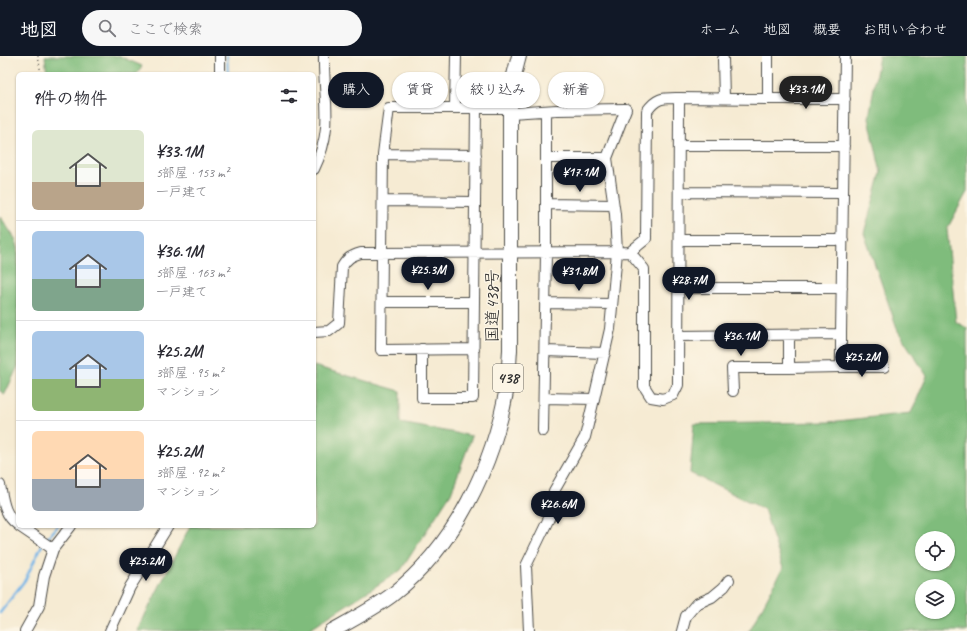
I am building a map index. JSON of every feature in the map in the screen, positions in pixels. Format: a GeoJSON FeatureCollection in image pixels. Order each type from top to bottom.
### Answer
{"type":"FeatureCollection","features":[{"type":"Feature","properties":{"kind":"highway","name":"国道438号"},"geometry":{"type":"LineString","coordinates":[[332,631],[370,610],[392,595],[435,551],[467,505],[491,449],[507,386],[510,350],[510,110],[512,83],[519,56]]}},
{"type":"Feature","properties":{"kind":"street"},"geometry":{"type":"LineString","coordinates":[[220,56],[220,72]]}},
{"type":"Feature","properties":{"kind":"street"},"geometry":{"type":"LineString","coordinates":[[316,164],[322,151],[327,129],[324,56]]}},
{"type":"Feature","properties":{"kind":"street"},"geometry":{"type":"LineString","coordinates":[[456,56],[455,108],[389,108],[383,154],[381,350],[474,349]]}},
{"type":"Feature","properties":{"kind":"street"},"geometry":{"type":"LineString","coordinates":[[768,56],[768,99]]}},
{"type":"Feature","properties":{"kind":"street"},"geometry":{"type":"LineString","coordinates":[[841,367],[845,56]]}},
{"type":"Feature","properties":{"kind":"street"},"geometry":{"type":"LineString","coordinates":[[723,59],[724,98]]}},
{"type":"Feature","properties":{"kind":"street"},"geometry":{"type":"LineString","coordinates":[[316,332],[330,331],[339,323],[342,267],[345,261],[351,256],[361,253],[630,252],[646,239],[647,111],[653,102],[662,98],[845,99]]}},
{"type":"Feature","properties":{"kind":"street"},"geometry":{"type":"LineString","coordinates":[[630,252],[644,269],[644,386],[651,396],[663,399],[673,395],[678,385],[679,98]]}},
{"type":"Feature","properties":{"kind":"street"},"geometry":{"type":"LineString","coordinates":[[422,350],[422,398],[473,398],[476,108],[546,111],[626,109],[607,158],[617,252],[610,329],[585,437],[554,490],[552,512],[526,566],[529,631]]}},
{"type":"Feature","properties":{"kind":"street"},"geometry":{"type":"LineString","coordinates":[[543,431],[546,253],[546,111]]}},
{"type":"Feature","properties":{"kind":"street"},"geometry":{"type":"LineString","coordinates":[[679,146],[844,146]]}},
{"type":"Feature","properties":{"kind":"street"},"geometry":{"type":"LineString","coordinates":[[383,154],[476,156]]}},
{"type":"Feature","properties":{"kind":"street"},"geometry":{"type":"LineString","coordinates":[[546,158],[607,158]]}},
{"type":"Feature","properties":{"kind":"street"},"geometry":{"type":"LineString","coordinates":[[679,192],[843,193]]}},
{"type":"Feature","properties":{"kind":"street"},"geometry":{"type":"LineString","coordinates":[[382,201],[475,202]]}},
{"type":"Feature","properties":{"kind":"street"},"geometry":{"type":"LineString","coordinates":[[546,204],[613,205]]}},
{"type":"Feature","properties":{"kind":"street"},"geometry":{"type":"LineString","coordinates":[[679,240],[843,240]]}},
{"type":"Feature","properties":{"kind":"street"},"geometry":{"type":"LineString","coordinates":[[678,288],[842,288]]}},
{"type":"Feature","properties":{"kind":"street"},"geometry":{"type":"LineString","coordinates":[[382,302],[474,302]]}},
{"type":"Feature","properties":{"kind":"street"},"geometry":{"type":"LineString","coordinates":[[545,303],[612,304]]}},
{"type":"Feature","properties":{"kind":"street"},"geometry":{"type":"LineString","coordinates":[[789,334],[789,368]]}},
{"type":"Feature","properties":{"kind":"street"},"geometry":{"type":"LineString","coordinates":[[678,336],[841,334]]}},
{"type":"Feature","properties":{"kind":"street"},"geometry":{"type":"LineString","coordinates":[[545,351],[604,353]]}},
{"type":"Feature","properties":{"kind":"street"},"geometry":{"type":"LineString","coordinates":[[733,391],[732,368],[884,367]]}},
{"type":"Feature","properties":{"kind":"street"},"geometry":{"type":"LineString","coordinates":[[544,398],[594,399]]}},
{"type":"Feature","properties":{"kind":"street"},"geometry":{"type":"LineString","coordinates":[[0,485],[5,512],[16,523]]}},
{"type":"Feature","properties":{"kind":"street"},"geometry":{"type":"LineString","coordinates":[[22,528],[47,545]]}},
{"type":"Feature","properties":{"kind":"street"},"geometry":{"type":"LineString","coordinates":[[25,631],[39,606],[47,545],[68,528]]}},
{"type":"Feature","properties":{"kind":"street"},"geometry":{"type":"LineString","coordinates":[[110,631],[130,587],[167,528]]}},
{"type":"Feature","properties":{"kind":"street"},"geometry":{"type":"LineString","coordinates":[[682,631],[686,616],[696,604],[712,597],[724,587],[729,580]]}},
{"type":"Feature","properties":{"kind":"path"},"geometry":{"type":"LineString","coordinates":[[38,56],[41,72]]}},
{"type":"Feature","properties":{"kind":"green space"},"geometry":{"type":"Polygon","coordinates":[[[45,56],[119,56],[142,66],[138,72],[47,72],[45,56]]]}},
{"type":"Feature","properties":{"kind":"green space"},"geometry":{"type":"Polygon","coordinates":[[[879,56],[967,56],[967,192],[947,229],[956,322],[967,328],[967,617],[965,617],[967,631],[748,631],[750,630],[783,568],[764,509],[690,473],[694,424],[829,422],[911,413],[927,376],[898,331],[864,233],[881,173],[869,118],[879,56]]]}},
{"type":"Feature","properties":{"kind":"green space"},"geometry":{"type":"Polygon","coordinates":[[[0,216],[16,240],[16,370],[5,394],[0,391],[0,216]]]}},
{"type":"Feature","properties":{"kind":"green space"},"geometry":{"type":"Polygon","coordinates":[[[316,367],[400,391],[400,423],[472,436],[451,493],[401,570],[306,631],[137,631],[189,528],[316,528],[316,367]]]}},
{"type":"Feature","properties":{"kind":"waterway"},"geometry":{"type":"LineString","coordinates":[[227,56],[228,72]]}},
{"type":"Feature","properties":{"kind":"waterway"},"geometry":{"type":"LineString","coordinates":[[45,541],[56,528]]}},
{"type":"Feature","properties":{"kind":"waterway"},"geometry":{"type":"LineString","coordinates":[[0,613],[25,580],[42,545]]}}]}
